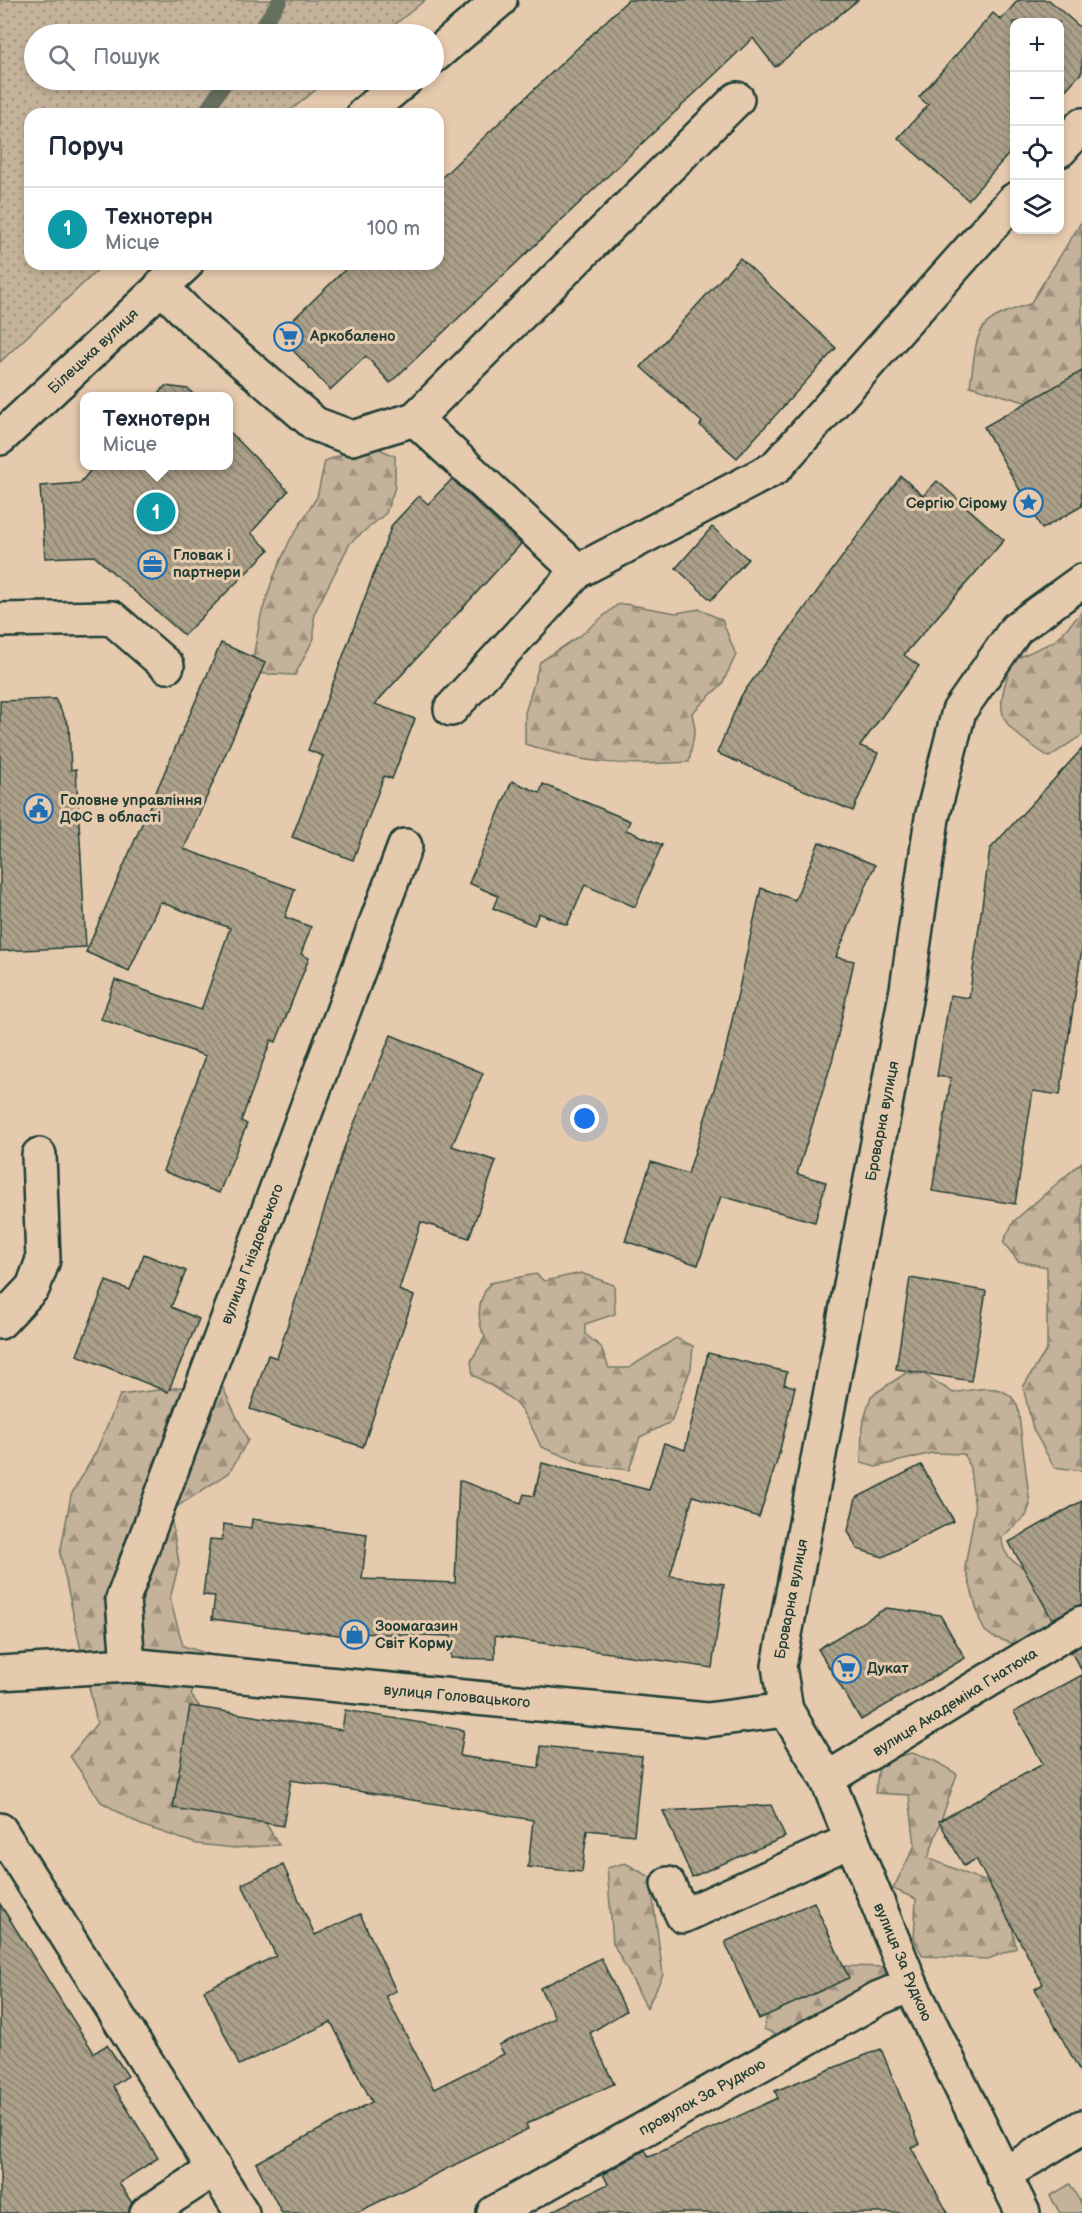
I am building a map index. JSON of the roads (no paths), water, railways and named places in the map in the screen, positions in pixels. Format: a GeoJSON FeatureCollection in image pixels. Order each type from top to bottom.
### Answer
{"type":"FeatureCollection","features":[{"type":"Feature","properties":{"kind":"street"},"geometry":{"type":"LineString","coordinates":[[444,48],[500,0]]}},
{"type":"Feature","properties":{"kind":"street"},"geometry":{"type":"LineString","coordinates":[[371,108],[393,90]]}},
{"type":"Feature","properties":{"kind":"street"},"geometry":{"type":"LineString","coordinates":[[161,286],[192,318],[315,424],[352,438],[415,419],[737,99]]}},
{"type":"Feature","properties":{"kind":"street"},"geometry":{"type":"LineString","coordinates":[[1064,145],[1082,125]]}},
{"type":"Feature","properties":{"kind":"street"},"geometry":{"type":"LineString","coordinates":[[451,709],[578,571],[775,468],[1010,204]]}},
{"type":"Feature","properties":{"kind":"street","name":"Білецька вулиця"},"geometry":{"type":"LineString","coordinates":[[0,438],[179,270]]}},
{"type":"Feature","properties":{"kind":"street"},"geometry":{"type":"LineString","coordinates":[[415,419],[578,571]]}},
{"type":"Feature","properties":{"kind":"street","name":"Броварна вулиця"},"geometry":{"type":"LineString","coordinates":[[786,1710],[779,1666],[907,989],[932,818],[958,711],[1016,629],[1082,581]]}},
{"type":"Feature","properties":{"kind":"street"},"geometry":{"type":"LineString","coordinates":[[0,620],[112,618],[167,666]]}},
{"type":"Feature","properties":{"kind":"street","name":"вулиця Гніздовського"},"geometry":{"type":"LineString","coordinates":[[128,1665],[123,1599],[405,846]]}},
{"type":"Feature","properties":{"kind":"street"},"geometry":{"type":"LineString","coordinates":[[0,1323],[33,1287],[43,1260],[39,1155]]}},
{"type":"Feature","properties":{"kind":"street","name":"вулиця Академіка Гнатюка"},"geometry":{"type":"LineString","coordinates":[[827,1779],[1082,1623]]}},
{"type":"Feature","properties":{"kind":"street","name":"вулиця Головацького"},"geometry":{"type":"LineString","coordinates":[[0,1673],[128,1665],[706,1720],[786,1710]]}},
{"type":"Feature","properties":{"kind":"street","name":"вулиця За Рудкою"},"geometry":{"type":"LineString","coordinates":[[786,1710],[827,1779],[911,1985],[1023,2213]]}},
{"type":"Feature","properties":{"kind":"street"},"geometry":{"type":"LineString","coordinates":[[0,1830],[242,2213]]}},
{"type":"Feature","properties":{"kind":"street"},"geometry":{"type":"LineString","coordinates":[[668,1884],[683,1916],[852,1840]]}},
{"type":"Feature","properties":{"kind":"street","name":"провулок За Рудкою"},"geometry":{"type":"LineString","coordinates":[[494,2213],[879,1998],[911,1985]]}},
{"type":"Feature","properties":{"kind":"street"},"geometry":{"type":"LineString","coordinates":[[1004,2175],[1082,2127]]}},
{"type":"Feature","properties":{"kind":"street"},"geometry":{"type":"LineString","coordinates":[[147,2213],[215,2169]]}},
{"type":"Feature","properties":{"kind":"waterway"},"geometry":{"type":"LineString","coordinates":[[264,24],[280,0]]}},
{"type":"Feature","properties":{"kind":"waterway"},"geometry":{"type":"LineString","coordinates":[[208,108],[220,90]]}},
{"type":"Feature","properties":{"kind":"place","name":"Аркобалено"},"geometry":{"type":"Point","coordinates":[289,336]}},
{"type":"Feature","properties":{"kind":"place","name":"Сергію Сірому"},"geometry":{"type":"Point","coordinates":[1028,503]}},
{"type":"Feature","properties":{"kind":"place","name":"Технотерн"},"geometry":{"type":"Point","coordinates":[156,512]}},
{"type":"Feature","properties":{"kind":"place","name":"Гловак і партнери"},"geometry":{"type":"Point","coordinates":[152,564]}},
{"type":"Feature","properties":{"kind":"place","name":"Головне управління ДФС в області"},"geometry":{"type":"Point","coordinates":[39,809]}},
{"type":"Feature","properties":{"kind":"place","name":"Зоомагазин Світ Корму"},"geometry":{"type":"Point","coordinates":[354,1635]}},
{"type":"Feature","properties":{"kind":"place","name":"Дукат"},"geometry":{"type":"Point","coordinates":[846,1668]}}]}
